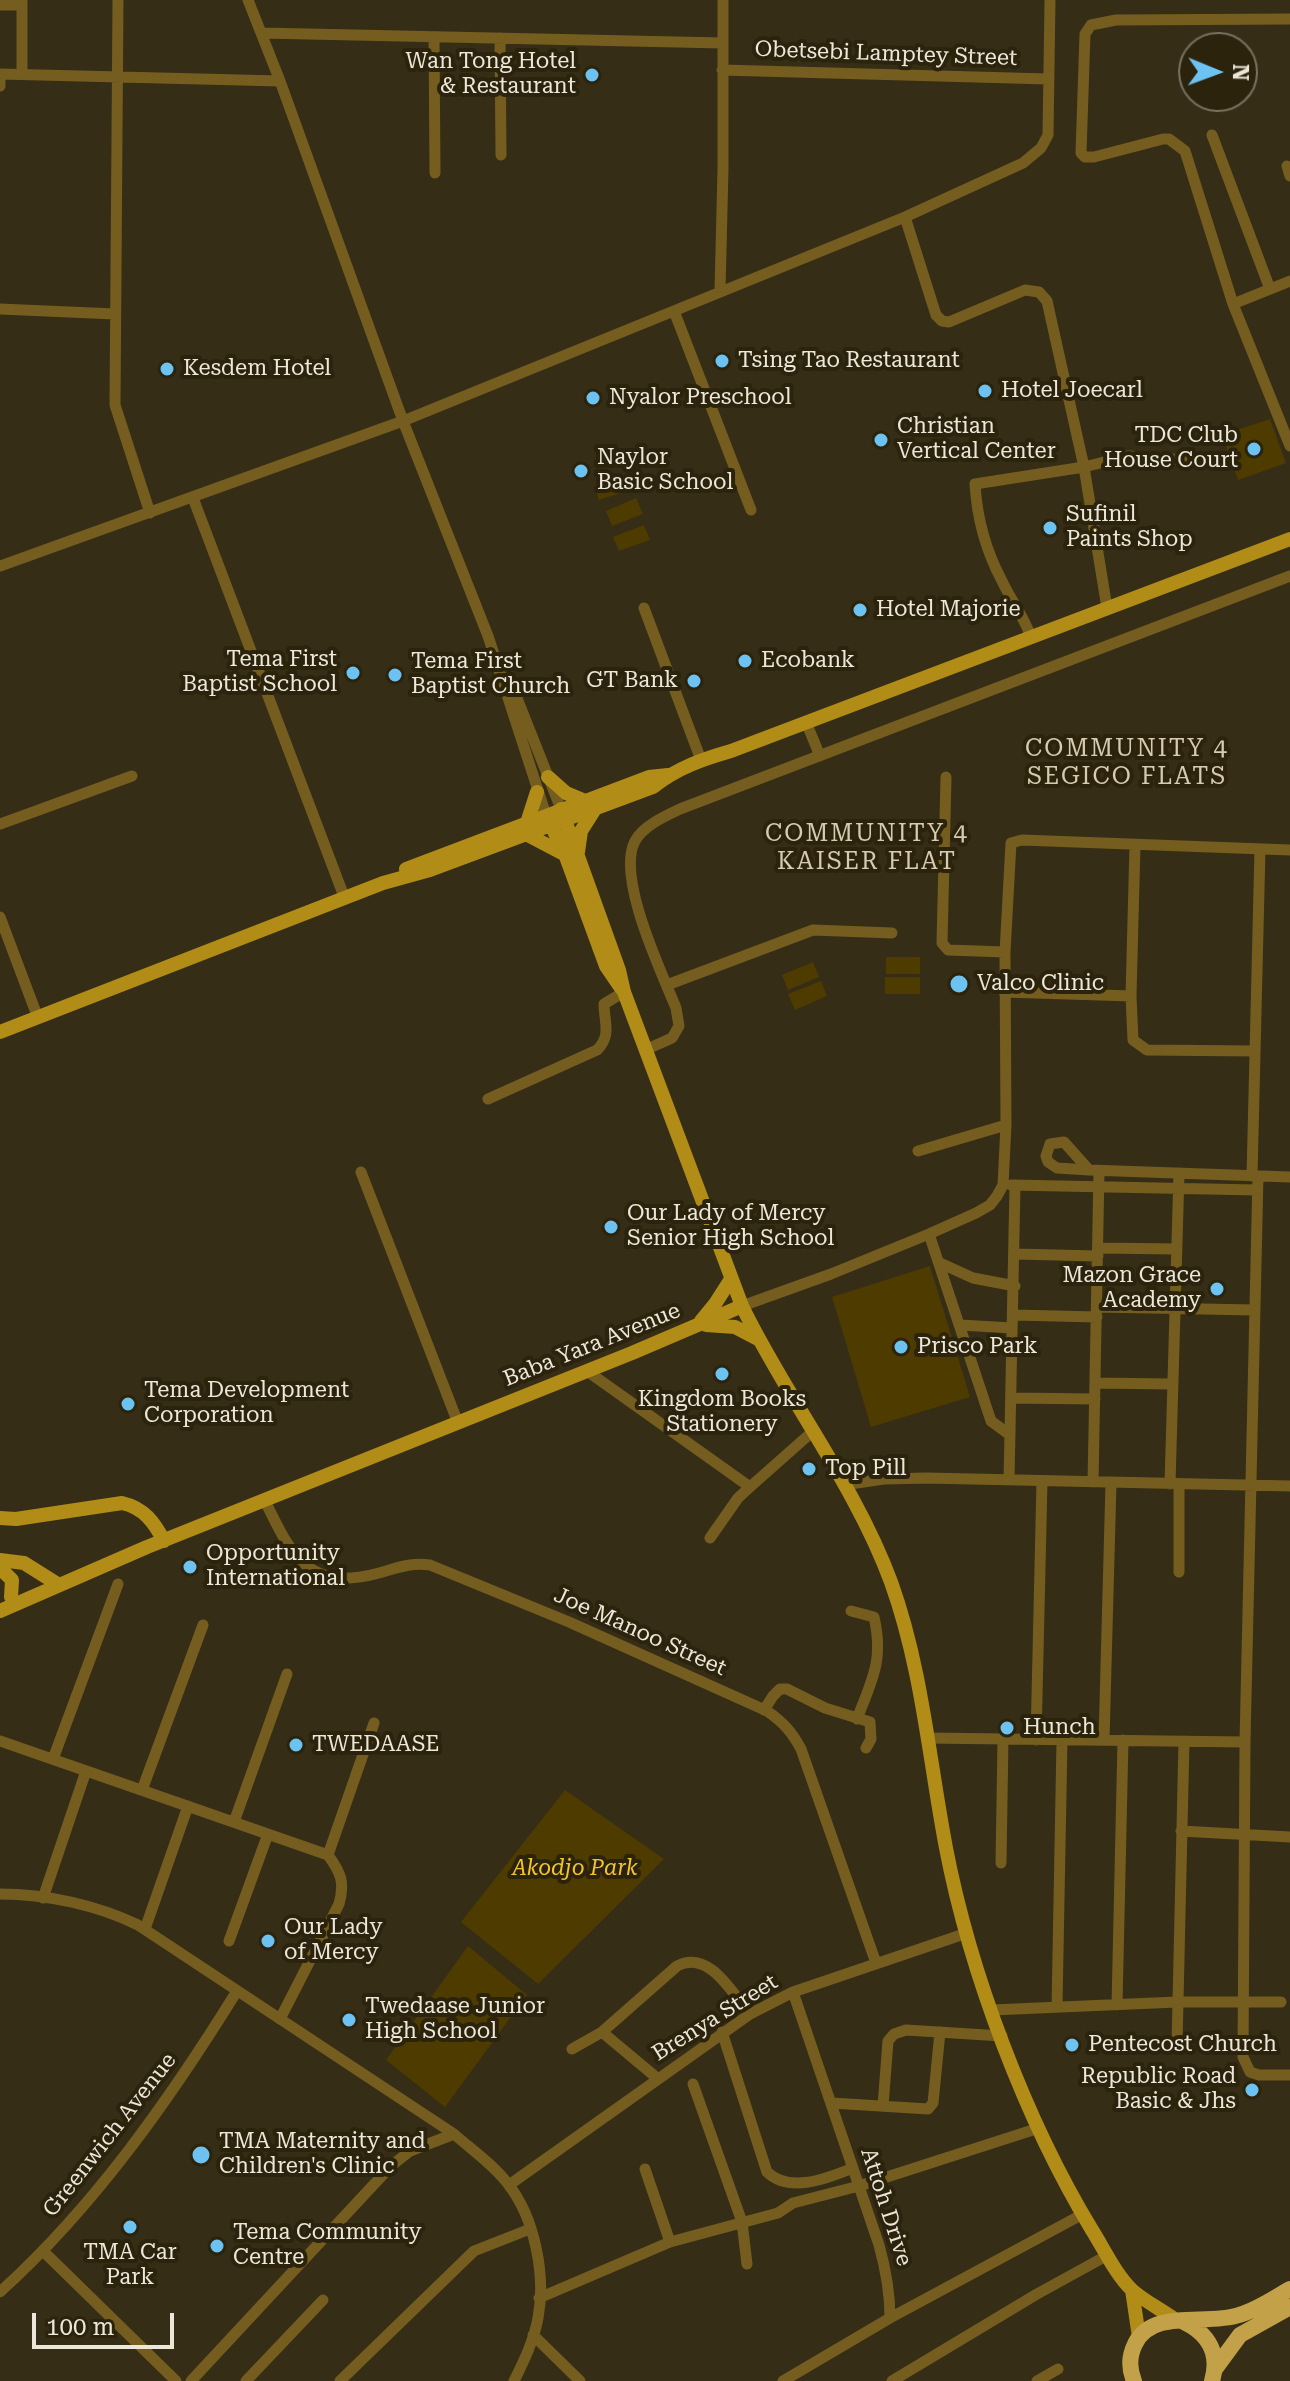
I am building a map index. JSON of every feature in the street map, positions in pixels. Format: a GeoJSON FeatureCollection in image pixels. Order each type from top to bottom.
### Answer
{"type":"FeatureCollection","features":[{"type":"Feature","properties":{"kind":"highway"},"geometry":{"type":"LineString","coordinates":[[1115,2381],[1130,2363],[1139,2337],[1156,2324],[1238,2316],[1290,2289]]}},
{"type":"Feature","properties":{"kind":"highway"},"geometry":{"type":"LineString","coordinates":[[1213,2375],[1240,2335],[1290,2307]]}},
{"type":"Feature","properties":{"kind":"highway"},"geometry":{"type":"LineString","coordinates":[[1181,2321],[1205,2335],[1212,2346],[1213,2375]]}},
{"type":"Feature","properties":{"kind":"highway"},"geometry":{"type":"LineString","coordinates":[[1130,2363],[1134,2381]]}},
{"type":"Feature","properties":{"kind":"main road"},"geometry":{"type":"LineString","coordinates":[[0,1032],[383,883],[430,870],[526,828],[590,805],[649,777],[669,775],[701,760],[1290,539]]}},
{"type":"Feature","properties":{"kind":"main road"},"geometry":{"type":"LineString","coordinates":[[548,777],[566,793],[590,805]]}},
{"type":"Feature","properties":{"kind":"main road"},"geometry":{"type":"LineString","coordinates":[[526,828],[537,792]]}},
{"type":"Feature","properties":{"kind":"main road"},"geometry":{"type":"LineString","coordinates":[[571,853],[590,805]]}},
{"type":"Feature","properties":{"kind":"main road"},"geometry":{"type":"LineString","coordinates":[[563,815],[571,853],[619,970],[645,1050],[742,1306],[879,1554],[901,1613],[911,1647],[947,1852],[967,1933],[992,2010],[1039,2128],[1083,2214],[1132,2290],[1181,2321]]}},
{"type":"Feature","properties":{"kind":"main road"},"geometry":{"type":"LineString","coordinates":[[548,820],[571,853]]}},
{"type":"Feature","properties":{"kind":"main road"},"geometry":{"type":"LineString","coordinates":[[526,828],[571,853]]}},
{"type":"Feature","properties":{"kind":"main road"},"geometry":{"type":"LineString","coordinates":[[695,1327],[731,1279]]}},
{"type":"Feature","properties":{"kind":"main road","name":"Baba Yara Avenue"},"geometry":{"type":"LineString","coordinates":[[5,1599],[265,1501],[742,1306]]}},
{"type":"Feature","properties":{"kind":"main road"},"geometry":{"type":"LineString","coordinates":[[695,1327],[708,1324],[735,1327],[758,1339]]}},
{"type":"Feature","properties":{"kind":"main road"},"geometry":{"type":"LineString","coordinates":[[0,1518],[16,1519],[122,1503],[143,1512],[154,1523],[164,1541]]}},
{"type":"Feature","properties":{"kind":"main road"},"geometry":{"type":"LineString","coordinates":[[0,1560],[24,1563],[55,1582]]}},
{"type":"Feature","properties":{"kind":"main road"},"geometry":{"type":"LineString","coordinates":[[0,1568],[12,1580],[5,1599]]}},
{"type":"Feature","properties":{"kind":"main road","name":"Baba Yara Avenue"},"geometry":{"type":"LineString","coordinates":[[0,1611],[55,1582]]}},
{"type":"Feature","properties":{"kind":"main road"},"geometry":{"type":"LineString","coordinates":[[1132,2290],[1139,2337]]}},
{"type":"Feature","properties":{"kind":"street"},"geometry":{"type":"LineString","coordinates":[[118,0],[115,405],[150,513]]}},
{"type":"Feature","properties":{"kind":"street"},"geometry":{"type":"LineString","coordinates":[[248,0],[403,421],[488,636],[548,820]]}},
{"type":"Feature","properties":{"kind":"street"},"geometry":{"type":"LineString","coordinates":[[720,291],[723,0]]}},
{"type":"Feature","properties":{"kind":"street"},"geometry":{"type":"LineString","coordinates":[[0,566],[403,421],[905,217],[1023,163],[1048,135],[1050,0]]}},
{"type":"Feature","properties":{"kind":"street"},"geometry":{"type":"LineString","coordinates":[[0,5],[22,2],[22,74]]}},
{"type":"Feature","properties":{"kind":"street"},"geometry":{"type":"LineString","coordinates":[[1290,19],[1116,20],[1091,25],[1085,34],[1081,153],[1085,157],[1094,157],[1163,139],[1169,139],[1185,151],[1233,304],[1290,446]]}},
{"type":"Feature","properties":{"kind":"street"},"geometry":{"type":"LineString","coordinates":[[262,33],[723,43]]}},
{"type":"Feature","properties":{"kind":"street"},"geometry":{"type":"LineString","coordinates":[[434,37],[435,173]]}},
{"type":"Feature","properties":{"kind":"street"},"geometry":{"type":"LineString","coordinates":[[500,38],[501,155]]}},
{"type":"Feature","properties":{"kind":"street","name":"Obetsebi Lamptey Street"},"geometry":{"type":"LineString","coordinates":[[722,70],[1048,79]]}},
{"type":"Feature","properties":{"kind":"street"},"geometry":{"type":"LineString","coordinates":[[0,86],[0,74],[280,81]]}},
{"type":"Feature","properties":{"kind":"street"},"geometry":{"type":"LineString","coordinates":[[1212,135],[1270,289]]}},
{"type":"Feature","properties":{"kind":"street"},"geometry":{"type":"LineString","coordinates":[[905,217],[936,315],[942,321],[949,322],[1025,290],[1035,290],[1046,298],[1084,467],[1107,608]]}},
{"type":"Feature","properties":{"kind":"street"},"geometry":{"type":"LineString","coordinates":[[1233,304],[1290,281]]}},
{"type":"Feature","properties":{"kind":"street"},"geometry":{"type":"LineString","coordinates":[[0,309],[115,314]]}},
{"type":"Feature","properties":{"kind":"street"},"geometry":{"type":"LineString","coordinates":[[674,311],[751,510]]}},
{"type":"Feature","properties":{"kind":"street"},"geometry":{"type":"LineString","coordinates":[[1031,637],[987,550],[975,484],[1084,467],[1128,456],[1186,460]]}},
{"type":"Feature","properties":{"kind":"street"},"geometry":{"type":"LineString","coordinates":[[193,498],[345,899]]}},
{"type":"Feature","properties":{"kind":"street"},"geometry":{"type":"LineString","coordinates":[[645,1050],[672,1038],[679,1026],[631,878],[630,854],[635,841],[650,826],[680,809],[1290,576]]}},
{"type":"Feature","properties":{"kind":"street"},"geometry":{"type":"LineString","coordinates":[[644,608],[701,760]]}},
{"type":"Feature","properties":{"kind":"street"},"geometry":{"type":"LineString","coordinates":[[488,636],[504,666],[563,815]]}},
{"type":"Feature","properties":{"kind":"street"},"geometry":{"type":"LineString","coordinates":[[806,722],[820,756]]}},
{"type":"Feature","properties":{"kind":"street"},"geometry":{"type":"LineString","coordinates":[[0,824],[132,776]]}},
{"type":"Feature","properties":{"kind":"street"},"geometry":{"type":"LineString","coordinates":[[946,777],[942,943],[948,950],[1005,952]]}},
{"type":"Feature","properties":{"kind":"street"},"geometry":{"type":"LineString","coordinates":[[1009,1480],[1015,1254],[1006,1125],[1004,992],[1011,843],[1022,840],[1290,850]]}},
{"type":"Feature","properties":{"kind":"street"},"geometry":{"type":"LineString","coordinates":[[1135,845],[1131,1035],[1141,1048],[1254,1051]]}},
{"type":"Feature","properties":{"kind":"street"},"geometry":{"type":"LineString","coordinates":[[1260,849],[1254,1051],[1257,1190],[1245,1742],[1243,2057],[1250,2072],[1290,2075]]}},
{"type":"Feature","properties":{"kind":"street"},"geometry":{"type":"LineString","coordinates":[[0,917],[38,1018]]}},
{"type":"Feature","properties":{"kind":"street"},"geometry":{"type":"LineString","coordinates":[[667,985],[813,930],[892,933]]}},
{"type":"Feature","properties":{"kind":"street"},"geometry":{"type":"LineString","coordinates":[[488,1099],[597,1050],[603,1045],[607,1032],[604,1004],[624,992]]}},
{"type":"Feature","properties":{"kind":"street"},"geometry":{"type":"LineString","coordinates":[[1004,992],[1131,996]]}},
{"type":"Feature","properties":{"kind":"street"},"geometry":{"type":"LineString","coordinates":[[918,1151],[1006,1125]]}},
{"type":"Feature","properties":{"kind":"street"},"geometry":{"type":"LineString","coordinates":[[1093,1482],[1099,1186],[1094,1170],[1290,1177]]}},
{"type":"Feature","properties":{"kind":"street"},"geometry":{"type":"LineString","coordinates":[[361,1172],[458,1423]]}},
{"type":"Feature","properties":{"kind":"street"},"geometry":{"type":"LineString","coordinates":[[1179,1173],[1171,1384],[1179,1572]]}},
{"type":"Feature","properties":{"kind":"street"},"geometry":{"type":"LineString","coordinates":[[742,1306],[929,1234],[990,1205],[1009,1185],[1257,1190]]}},
{"type":"Feature","properties":{"kind":"street"},"geometry":{"type":"LineString","coordinates":[[929,1234],[991,1421],[1010,1435]]}},
{"type":"Feature","properties":{"kind":"street"},"geometry":{"type":"LineString","coordinates":[[1015,1254],[1176,1249]]}},
{"type":"Feature","properties":{"kind":"street"},"geometry":{"type":"LineString","coordinates":[[940,1263],[973,1278],[1015,1286]]}},
{"type":"Feature","properties":{"kind":"street"},"geometry":{"type":"LineString","coordinates":[[1014,1315],[1174,1308],[1255,1310]]}},
{"type":"Feature","properties":{"kind":"street"},"geometry":{"type":"LineString","coordinates":[[960,1325],[1012,1328]]}},
{"type":"Feature","properties":{"kind":"street"},"geometry":{"type":"LineString","coordinates":[[587,1371],[750,1487]]}},
{"type":"Feature","properties":{"kind":"street"},"geometry":{"type":"LineString","coordinates":[[1096,1383],[1171,1384]]}},
{"type":"Feature","properties":{"kind":"street"},"geometry":{"type":"LineString","coordinates":[[1011,1398],[1095,1399]]}},
{"type":"Feature","properties":{"kind":"street"},"geometry":{"type":"LineString","coordinates":[[710,1538],[738,1498],[812,1432]]}},
{"type":"Feature","properties":{"kind":"street"},"geometry":{"type":"LineString","coordinates":[[843,1485],[884,1479],[1290,1486]]}},
{"type":"Feature","properties":{"kind":"street"},"geometry":{"type":"LineString","coordinates":[[1036,1740],[1042,1481]]}},
{"type":"Feature","properties":{"kind":"street"},"geometry":{"type":"LineString","coordinates":[[1104,1740],[1111,1483]]}},
{"type":"Feature","properties":{"kind":"street","name":"Joe Manoo Street"},"geometry":{"type":"LineString","coordinates":[[265,1501],[294,1556],[309,1570],[332,1579],[358,1578],[398,1566],[430,1565],[569,1622],[780,1720],[793,1733],[801,1749],[876,1963]]}},
{"type":"Feature","properties":{"kind":"street"},"geometry":{"type":"LineString","coordinates":[[53,1759],[118,1584]]}},
{"type":"Feature","properties":{"kind":"street"},"geometry":{"type":"LineString","coordinates":[[851,1611],[874,1617],[878,1636],[877,1668],[857,1719]]}},
{"type":"Feature","properties":{"kind":"street"},"geometry":{"type":"LineString","coordinates":[[142,1790],[203,1625]]}},
{"type":"Feature","properties":{"kind":"street"},"geometry":{"type":"LineString","coordinates":[[234,1822],[287,1674]]}},
{"type":"Feature","properties":{"kind":"street"},"geometry":{"type":"LineString","coordinates":[[764,1710],[780,1689],[787,1689],[825,1708],[870,1722],[871,1739],[866,1748]]}},
{"type":"Feature","properties":{"kind":"street"},"geometry":{"type":"LineString","coordinates":[[328,1855],[374,1723]]}},
{"type":"Feature","properties":{"kind":"street"},"geometry":{"type":"LineString","coordinates":[[927,1738],[1245,1742]]}},
{"type":"Feature","properties":{"kind":"street"},"geometry":{"type":"LineString","coordinates":[[1001,1863],[1003,1739]]}},
{"type":"Feature","properties":{"kind":"street"},"geometry":{"type":"LineString","coordinates":[[1057,2007],[1062,1740]]}},
{"type":"Feature","properties":{"kind":"street"},"geometry":{"type":"LineString","coordinates":[[1117,2005],[1123,1740]]}},
{"type":"Feature","properties":{"kind":"street"},"geometry":{"type":"LineString","coordinates":[[0,1741],[328,1855],[342,1874],[343,1890],[339,1904],[280,2019]]}},
{"type":"Feature","properties":{"kind":"street"},"geometry":{"type":"LineString","coordinates":[[1177,2045],[1184,1741]]}},
{"type":"Feature","properties":{"kind":"street"},"geometry":{"type":"LineString","coordinates":[[43,1898],[86,1771]]}},
{"type":"Feature","properties":{"kind":"street"},"geometry":{"type":"LineString","coordinates":[[145,1929],[188,1806]]}},
{"type":"Feature","properties":{"kind":"street"},"geometry":{"type":"LineString","coordinates":[[1181,1831],[1290,1837]]}},
{"type":"Feature","properties":{"kind":"street"},"geometry":{"type":"LineString","coordinates":[[229,1941],[268,1834]]}},
{"type":"Feature","properties":{"kind":"street"},"geometry":{"type":"LineString","coordinates":[[0,1894],[43,1898],[115,1914],[145,1929],[454,2134],[509,2185],[530,2229],[537,2260],[539,2298],[533,2335],[514,2381]]}},
{"type":"Feature","properties":{"kind":"street","name":"Brenya Street"},"geometry":{"type":"LineString","coordinates":[[509,2185],[750,2014],[793,1992],[967,1933]]}},
{"type":"Feature","properties":{"kind":"street"},"geometry":{"type":"LineString","coordinates":[[572,2049],[602,2032],[677,1966],[687,1961],[697,1960],[708,1965],[750,2014]]}},
{"type":"Feature","properties":{"kind":"street","name":"Greenwich Avenue"},"geometry":{"type":"LineString","coordinates":[[0,2292],[44,2252],[149,2124],[237,1991]]}},
{"type":"Feature","properties":{"kind":"street","name":"Attoh Drive"},"geometry":{"type":"LineString","coordinates":[[793,1992],[889,2279],[890,2318]]}},
{"type":"Feature","properties":{"kind":"street"},"geometry":{"type":"LineString","coordinates":[[992,2010],[1177,2002],[1281,2002]]}},
{"type":"Feature","properties":{"kind":"street"},"geometry":{"type":"LineString","coordinates":[[883,2106],[890,2038],[906,2030],[1002,2036]]}},
{"type":"Feature","properties":{"kind":"street"},"geometry":{"type":"LineString","coordinates":[[602,2032],[657,2078]]}},
{"type":"Feature","properties":{"kind":"street"},"geometry":{"type":"LineString","coordinates":[[722,2032],[767,2172],[778,2179],[800,2183],[853,2168]]}},
{"type":"Feature","properties":{"kind":"street"},"geometry":{"type":"LineString","coordinates":[[832,2103],[923,2110],[930,2107],[940,2032]]}},
{"type":"Feature","properties":{"kind":"street"},"geometry":{"type":"LineString","coordinates":[[693,2084],[742,2222],[747,2264]]}},
{"type":"Feature","properties":{"kind":"street"},"geometry":{"type":"LineString","coordinates":[[539,2298],[670,2242],[778,2213],[793,2203],[859,2186],[1039,2128]]}},
{"type":"Feature","properties":{"kind":"street"},"geometry":{"type":"LineString","coordinates":[[191,2381],[391,2166],[410,2151],[454,2134]]}},
{"type":"Feature","properties":{"kind":"street"},"geometry":{"type":"LineString","coordinates":[[645,2169],[670,2242]]}},
{"type":"Feature","properties":{"kind":"street"},"geometry":{"type":"LineString","coordinates":[[783,2381],[890,2318],[1083,2214]]}},
{"type":"Feature","properties":{"kind":"street"},"geometry":{"type":"LineString","coordinates":[[340,2381],[474,2251],[530,2229]]}},
{"type":"Feature","properties":{"kind":"street"},"geometry":{"type":"LineString","coordinates":[[44,2252],[176,2381]]}},
{"type":"Feature","properties":{"kind":"street"},"geometry":{"type":"LineString","coordinates":[[892,2381],[1108,2255]]}},
{"type":"Feature","properties":{"kind":"street"},"geometry":{"type":"LineString","coordinates":[[246,2381],[323,2300]]}},
{"type":"Feature","properties":{"kind":"street"},"geometry":{"type":"LineString","coordinates":[[533,2335],[580,2381]]}},
{"type":"Feature","properties":{"kind":"street"},"geometry":{"type":"LineString","coordinates":[[1037,2381],[1058,2369]]}},
{"type":"Feature","properties":{"kind":"green space","name":"TDC Club House Court"},"geometry":{"type":"Polygon","coordinates":[[[1270,419],[1286,463],[1238,480],[1222,435],[1270,419]]]}},
{"type":"Feature","properties":{"kind":"green space"},"geometry":{"type":"Polygon","coordinates":[[[626,473],[632,489],[599,500],[594,485],[626,473]]]}},
{"type":"Feature","properties":{"kind":"green space"},"geometry":{"type":"Polygon","coordinates":[[[636,498],[643,514],[612,526],[606,511],[636,498]]]}},
{"type":"Feature","properties":{"kind":"green space"},"geometry":{"type":"Polygon","coordinates":[[[644,525],[650,540],[619,551],[613,537],[644,525]]]}},
{"type":"Feature","properties":{"kind":"green space"},"geometry":{"type":"Polygon","coordinates":[[[886,957],[920,957],[920,974],[886,974],[886,957]]]}},
{"type":"Feature","properties":{"kind":"green space"},"geometry":{"type":"Polygon","coordinates":[[[813,962],[819,977],[788,990],[782,975],[813,962]]]}},
{"type":"Feature","properties":{"kind":"green space"},"geometry":{"type":"Polygon","coordinates":[[[885,977],[920,977],[920,994],[885,994],[885,977]]]}},
{"type":"Feature","properties":{"kind":"green space"},"geometry":{"type":"Polygon","coordinates":[[[821,981],[827,996],[795,1010],[788,994],[821,981]]]}},
{"type":"Feature","properties":{"kind":"green space","name":"Prisco Park"},"geometry":{"type":"Polygon","coordinates":[[[930,1266],[970,1397],[871,1427],[832,1297],[930,1266]]]}},
{"type":"Feature","properties":{"kind":"green space","name":"Akodjo Park"},"geometry":{"type":"Polygon","coordinates":[[[565,1790],[664,1859],[538,1984],[461,1922],[565,1790]]]}},
{"type":"Feature","properties":{"kind":"green space"},"geometry":{"type":"Polygon","coordinates":[[[468,1946],[527,1995],[445,2107],[386,2060],[468,1946]]]}},
{"type":"Feature","properties":{"kind":"place","name":"Wan Tong Hotel & Restaurant"},"geometry":{"type":"Point","coordinates":[592,75]}},
{"type":"Feature","properties":{"kind":"place","name":"Tsing Tao Restaurant"},"geometry":{"type":"Point","coordinates":[722,361]}},
{"type":"Feature","properties":{"kind":"place","name":"Kesdem Hotel"},"geometry":{"type":"Point","coordinates":[167,369]}},
{"type":"Feature","properties":{"kind":"place","name":"Hotel Joecarl"},"geometry":{"type":"Point","coordinates":[985,391]}},
{"type":"Feature","properties":{"kind":"place","name":"Nyalor Preschool"},"geometry":{"type":"Point","coordinates":[593,398]}},
{"type":"Feature","properties":{"kind":"place","name":"Christian Vertical Center"},"geometry":{"type":"Point","coordinates":[881,440]}},
{"type":"Feature","properties":{"kind":"place","name":"TDC Club House Court"},"geometry":{"type":"Point","coordinates":[1254,449]}},
{"type":"Feature","properties":{"kind":"place","name":"Naylor Basic School"},"geometry":{"type":"Point","coordinates":[581,471]}},
{"type":"Feature","properties":{"kind":"place","name":"Sufinil Paints Shop"},"geometry":{"type":"Point","coordinates":[1050,528]}},
{"type":"Feature","properties":{"kind":"place","name":"Hotel Majorie"},"geometry":{"type":"Point","coordinates":[860,610]}},
{"type":"Feature","properties":{"kind":"place","name":"Ecobank"},"geometry":{"type":"Point","coordinates":[745,661]}},
{"type":"Feature","properties":{"kind":"place","name":"Tema First Baptist School"},"geometry":{"type":"Point","coordinates":[353,673]}},
{"type":"Feature","properties":{"kind":"place","name":"Tema First Baptist Church"},"geometry":{"type":"Point","coordinates":[395,675]}},
{"type":"Feature","properties":{"kind":"place","name":"GT Bank"},"geometry":{"type":"Point","coordinates":[694,681]}},
{"type":"Feature","properties":{"kind":"place","name":"Valco Clinic"},"geometry":{"type":"Point","coordinates":[959,984]}},
{"type":"Feature","properties":{"kind":"place","name":"Our Lady of Mercy Senior High School"},"geometry":{"type":"Point","coordinates":[611,1227]}},
{"type":"Feature","properties":{"kind":"place","name":"Mazon Grace Academy"},"geometry":{"type":"Point","coordinates":[1217,1289]}},
{"type":"Feature","properties":{"kind":"place","name":"Prisco Park"},"geometry":{"type":"Point","coordinates":[901,1347]}},
{"type":"Feature","properties":{"kind":"place","name":"Kingdom Books Stationery"},"geometry":{"type":"Point","coordinates":[722,1374]}},
{"type":"Feature","properties":{"kind":"place","name":"Tema Development Corporation"},"geometry":{"type":"Point","coordinates":[128,1404]}},
{"type":"Feature","properties":{"kind":"place","name":"Top Pill"},"geometry":{"type":"Point","coordinates":[809,1469]}},
{"type":"Feature","properties":{"kind":"place","name":"Opportunity International"},"geometry":{"type":"Point","coordinates":[190,1567]}},
{"type":"Feature","properties":{"kind":"place","name":"Hunch"},"geometry":{"type":"Point","coordinates":[1007,1728]}},
{"type":"Feature","properties":{"kind":"place","name":"TWEDAASE"},"geometry":{"type":"Point","coordinates":[296,1745]}},
{"type":"Feature","properties":{"kind":"place","name":"Our Lady of Mercy"},"geometry":{"type":"Point","coordinates":[268,1941]}},
{"type":"Feature","properties":{"kind":"place","name":"Twedaase Junior High School"},"geometry":{"type":"Point","coordinates":[349,2020]}},
{"type":"Feature","properties":{"kind":"place","name":"Pentecost Church"},"geometry":{"type":"Point","coordinates":[1072,2045]}},
{"type":"Feature","properties":{"kind":"place","name":"Republic Road Basic & Jhs"},"geometry":{"type":"Point","coordinates":[1252,2090]}},
{"type":"Feature","properties":{"kind":"place","name":"TMA Maternity and Children's Clinic"},"geometry":{"type":"Point","coordinates":[201,2155]}},
{"type":"Feature","properties":{"kind":"place","name":"TMA Car Park"},"geometry":{"type":"Point","coordinates":[130,2227]}},
{"type":"Feature","properties":{"kind":"place","name":"Tema Community Centre"},"geometry":{"type":"Point","coordinates":[217,2246]}},
{"type":"Feature","properties":{"kind":"district","name":"COMMUNITY 4 SEGICO FLATS"},"geometry":{"type":"Point","coordinates":[1127,763]}},
{"type":"Feature","properties":{"kind":"district","name":"COMMUNITY 4 KAISER FLAT"},"geometry":{"type":"Point","coordinates":[867,848]}}]}
